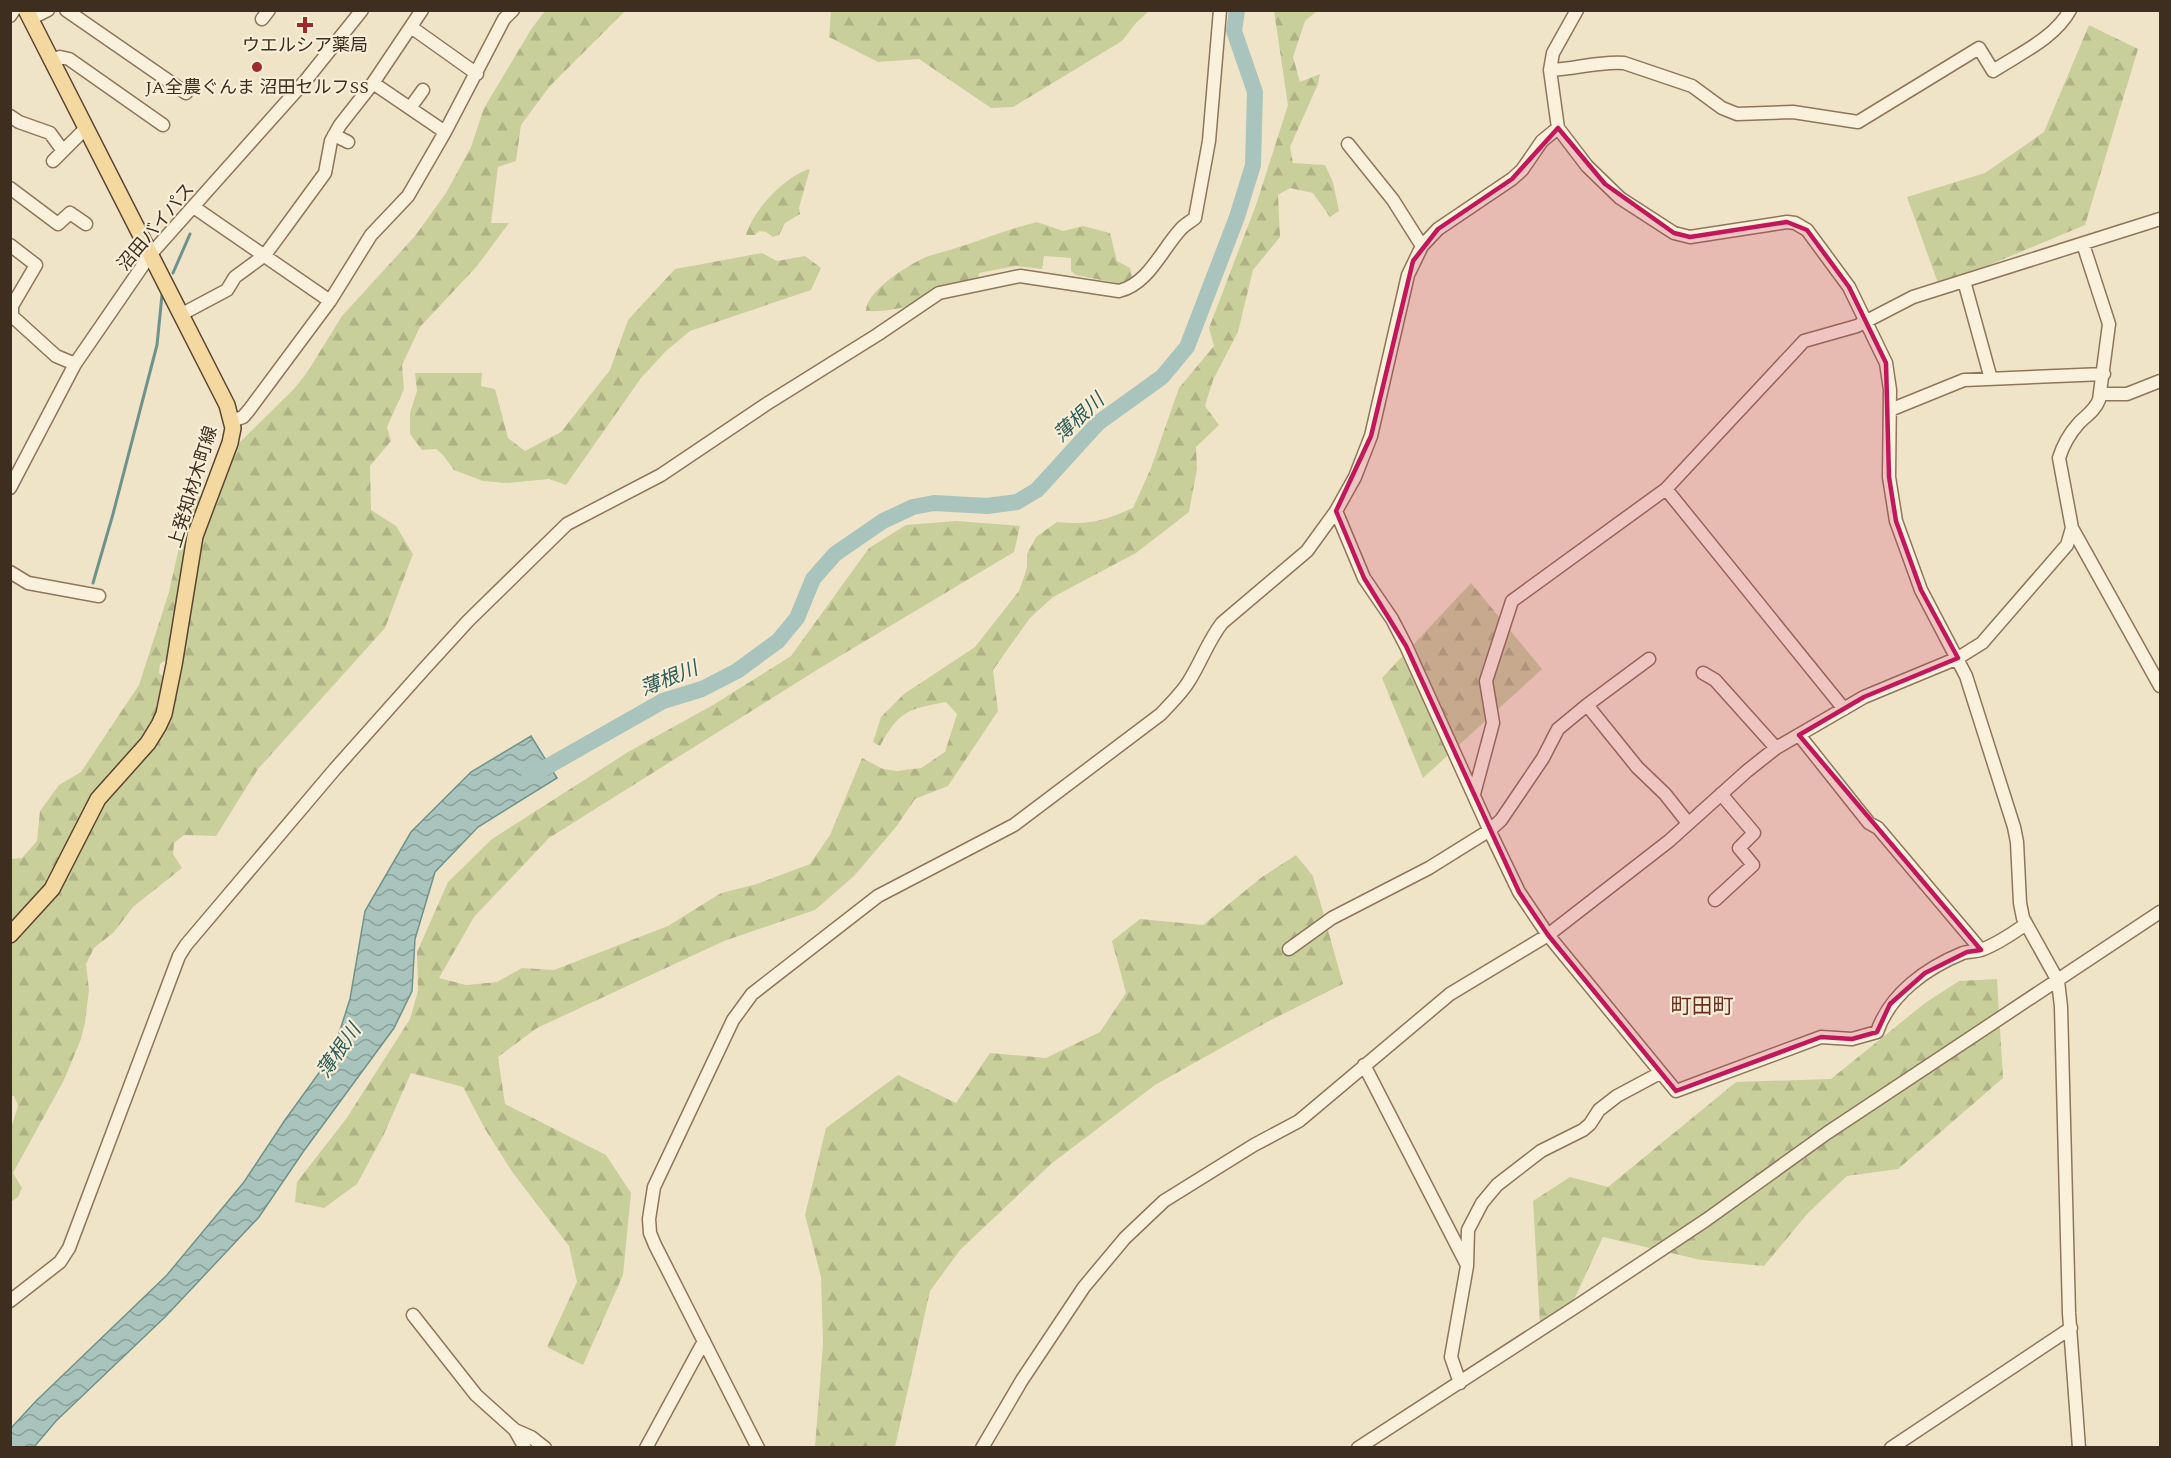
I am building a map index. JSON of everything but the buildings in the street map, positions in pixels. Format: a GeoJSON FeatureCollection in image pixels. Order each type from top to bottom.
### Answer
{"type":"FeatureCollection","features":[{"type":"Feature","properties":{"kind":"main road","name":"上発知材木町線"},"geometry":{"type":"LineString","coordinates":[[10,935],[52,889],[98,799],[148,743],[164,714],[195,536],[230,443],[232,421],[227,405],[182,314],[28,15]]}},
{"type":"Feature","properties":{"kind":"street"},"geometry":{"type":"LineString","coordinates":[[10,16],[14,10]]}},
{"type":"Feature","properties":{"kind":"street"},"geometry":{"type":"LineString","coordinates":[[28,15],[48,10]]}},
{"type":"Feature","properties":{"kind":"street"},"geometry":{"type":"LineString","coordinates":[[66,10],[186,93]]}},
{"type":"Feature","properties":{"kind":"street","name":"沼田バイパス"},"geometry":{"type":"LineString","coordinates":[[10,488],[75,364],[150,255],[195,208],[306,80],[362,10]]}},
{"type":"Feature","properties":{"kind":"street"},"geometry":{"type":"LineString","coordinates":[[182,314],[227,291],[235,277],[265,255],[325,173],[334,135],[340,125],[373,83],[422,10]]}},
{"type":"Feature","properties":{"kind":"street"},"geometry":{"type":"LineString","coordinates":[[232,421],[246,414],[330,301],[372,235],[408,195],[477,74],[504,19],[513,10]]}},
{"type":"Feature","properties":{"kind":"street"},"geometry":{"type":"LineString","coordinates":[[10,1301],[60,1262],[69,1248],[179,956],[186,945],[335,770],[468,621],[567,524],[661,475],[765,405],[878,335],[939,292],[1020,276],[1119,291],[1130,288],[1152,266],[1181,228],[1195,218],[1209,141],[1220,10]]}},
{"type":"Feature","properties":{"kind":"street"},"geometry":{"type":"LineString","coordinates":[[1577,10],[1553,53],[1550,70],[1558,128],[1587,166],[1620,198],[1674,233],[1690,237],[1787,222],[1802,226],[1812,236],[1849,287],[1886,363],[1890,410],[1889,477],[1896,521],[1921,590],[1966,676],[2014,827],[2017,842],[2020,903],[2026,924],[2058,981],[2061,1007],[2070,1328],[2079,1448]]}},
{"type":"Feature","properties":{"kind":"street"},"geometry":{"type":"LineString","coordinates":[[1550,70],[1613,62],[1624,63],[1692,86],[1722,108],[1737,114],[1793,112],[1858,122],[1979,48],[1993,71],[2051,33],[2066,20],[2070,10]]}},
{"type":"Feature","properties":{"kind":"street"},"geometry":{"type":"LineString","coordinates":[[411,27],[477,74]]}},
{"type":"Feature","properties":{"kind":"street"},"geometry":{"type":"LineString","coordinates":[[50,60],[60,57],[69,58],[163,125]]}},
{"type":"Feature","properties":{"kind":"street"},"geometry":{"type":"LineString","coordinates":[[373,83],[445,132]]}},
{"type":"Feature","properties":{"kind":"street"},"geometry":{"type":"LineString","coordinates":[[410,108],[423,90]]}},
{"type":"Feature","properties":{"kind":"street"},"geometry":{"type":"LineString","coordinates":[[10,116],[19,122],[50,133],[63,151]]}},
{"type":"Feature","properties":{"kind":"street"},"geometry":{"type":"LineString","coordinates":[[758,1448],[653,1239],[649,1219],[654,1187],[733,1020],[752,994],[858,910],[878,896],[1014,825],[1161,714],[1189,683],[1222,623],[1299,560],[1336,511],[1355,477],[1371,436],[1408,275],[1422,246],[1438,228],[1512,179],[1522,170],[1542,141],[1558,128]]}},
{"type":"Feature","properties":{"kind":"street"},"geometry":{"type":"LineString","coordinates":[[53,161],[85,129]]}},
{"type":"Feature","properties":{"kind":"street"},"geometry":{"type":"LineString","coordinates":[[334,135],[348,142]]}},
{"type":"Feature","properties":{"kind":"street"},"geometry":{"type":"LineString","coordinates":[[1348,144],[1393,200],[1422,246]]}},
{"type":"Feature","properties":{"kind":"street"},"geometry":{"type":"LineString","coordinates":[[10,188],[58,224],[70,213],[86,224]]}},
{"type":"Feature","properties":{"kind":"street"},"geometry":{"type":"LineString","coordinates":[[195,208],[330,301]]}},
{"type":"Feature","properties":{"kind":"street"},"geometry":{"type":"LineString","coordinates":[[1474,794],[1492,723],[1486,681],[1512,601],[1666,489],[1804,341],[1857,326],[1913,297],[2160,219]]}},
{"type":"Feature","properties":{"kind":"street"},"geometry":{"type":"LineString","coordinates":[[2083,244],[2109,324],[2104,374],[2096,408],[2078,424],[2062,447],[2059,468],[2072,528],[2160,686]]}},
{"type":"Feature","properties":{"kind":"street"},"geometry":{"type":"LineString","coordinates":[[10,245],[36,265],[11,305],[11,314],[57,356],[75,364]]}},
{"type":"Feature","properties":{"kind":"street"},"geometry":{"type":"LineString","coordinates":[[1964,281],[1991,379]]}},
{"type":"Feature","properties":{"kind":"street"},"geometry":{"type":"LineString","coordinates":[[1890,410],[1964,380],[2104,374]]}},
{"type":"Feature","properties":{"kind":"street"},"geometry":{"type":"LineString","coordinates":[[2101,394],[2127,394],[2160,381]]}},
{"type":"Feature","properties":{"kind":"street"},"geometry":{"type":"LineString","coordinates":[[1666,489],[1844,709]]}},
{"type":"Feature","properties":{"kind":"street"},"geometry":{"type":"LineString","coordinates":[[1336,511],[1364,578],[1392,619],[1406,646],[1519,892],[1548,934],[1676,1091],[1821,1037],[1852,1039],[1877,1032],[1890,1004],[1925,973],[1967,952],[1981,950],[2009,936],[2026,924]]}},
{"type":"Feature","properties":{"kind":"street"},"geometry":{"type":"LineString","coordinates":[[982,1448],[1022,1380],[1084,1287],[1125,1238],[1164,1201],[1254,1145],[1299,1121],[1450,994],[1548,934],[1669,841],[1776,748],[1864,697],[1958,658],[1982,643],[2067,545],[2072,528]]}},
{"type":"Feature","properties":{"kind":"street"},"geometry":{"type":"LineString","coordinates":[[10,572],[28,583],[99,596]]}},
{"type":"Feature","properties":{"kind":"street"},"geometry":{"type":"LineString","coordinates":[[1289,949],[1332,918],[1429,868],[1490,830],[1507,812],[1543,758],[1558,729],[1649,659]]}},
{"type":"Feature","properties":{"kind":"street"},"geometry":{"type":"LineString","coordinates":[[1703,673],[1715,680],[1776,748]]}},
{"type":"Feature","properties":{"kind":"street"},"geometry":{"type":"LineString","coordinates":[[1587,705],[1637,767],[1665,794],[1688,823]]}},
{"type":"Feature","properties":{"kind":"street"},"geometry":{"type":"LineString","coordinates":[[1799,735],[1869,823],[1878,828],[1981,950]]}},
{"type":"Feature","properties":{"kind":"street"},"geometry":{"type":"LineString","coordinates":[[1715,900],[1753,865],[1739,848],[1754,832],[1721,794]]}},
{"type":"Feature","properties":{"kind":"street"},"geometry":{"type":"LineString","coordinates":[[1358,1448],[1706,1220],[1827,1133],[2160,912]]}},
{"type":"Feature","properties":{"kind":"street"},"geometry":{"type":"LineString","coordinates":[[1364,1065],[1467,1266]]}},
{"type":"Feature","properties":{"kind":"street"},"geometry":{"type":"LineString","coordinates":[[1460,1383],[1451,1357],[1467,1266],[1467,1230],[1482,1203],[1497,1185],[1540,1151],[1583,1130],[1599,1110],[1617,1096],[1660,1072]]}},
{"type":"Feature","properties":{"kind":"street"},"geometry":{"type":"LineString","coordinates":[[413,1315],[476,1395],[515,1430],[531,1437],[545,1448]]}},
{"type":"Feature","properties":{"kind":"street"},"geometry":{"type":"LineString","coordinates":[[1891,1448],[2070,1328]]}},
{"type":"Feature","properties":{"kind":"street"},"geometry":{"type":"LineString","coordinates":[[646,1448],[704,1341]]}},
{"type":"Feature","properties":{"kind":"street"},"geometry":{"type":"LineString","coordinates":[[515,1430],[525,1448]]}},
{"type":"Feature","properties":{"kind":"highlighted area"},"geometry":{"type":"Polygon","coordinates":[[[1558,128],[1605,184],[1674,233],[1690,237],[1787,222],[1807,230],[1849,287],[1886,363],[1889,477],[1896,521],[1921,590],[1958,658],[1864,697],[1799,735],[1981,950],[1967,952],[1925,973],[1890,1004],[1877,1032],[1852,1039],[1821,1037],[1676,1091],[1548,935],[1519,892],[1406,646],[1364,578],[1336,511],[1371,436],[1413,261],[1438,229],[1512,179],[1558,128]]]}},
{"type":"Feature","properties":{"kind":"green space"},"geometry":{"type":"Polygon","coordinates":[[[831,10],[1149,11],[1122,41],[1013,107],[991,108],[919,59],[878,62],[829,37],[831,10]]]}},
{"type":"Feature","properties":{"kind":"green space"},"geometry":{"type":"Polygon","coordinates":[[[545,11],[625,11],[550,86],[521,125],[516,161],[498,167],[491,223],[509,223],[477,266],[420,327],[402,365],[404,389],[387,427],[391,441],[370,466],[371,510],[396,526],[413,554],[385,628],[258,769],[216,836],[184,835],[174,843],[173,854],[182,868],[133,907],[114,932],[94,948],[86,964],[89,990],[81,1039],[64,1080],[13,1173],[22,1188],[18,1197],[11,1202],[11,1128],[18,1106],[14,1096],[10,1096],[11,944],[57,892],[104,801],[150,751],[166,729],[174,700],[200,545],[234,448],[294,389],[308,371],[342,316],[415,236],[446,193],[471,147],[484,108],[532,28],[545,11]]]}},
{"type":"Feature","properties":{"kind":"green space"},"geometry":{"type":"Polygon","coordinates":[[[1274,11],[1317,11],[1305,21],[1293,57],[1300,82],[1320,74],[1318,84],[1290,147],[1293,163],[1325,165],[1333,182],[1339,211],[1330,217],[1313,193],[1290,188],[1278,195],[1280,237],[1253,270],[1238,332],[1213,380],[1205,406],[1219,425],[1196,447],[1197,469],[1189,512],[1136,553],[1053,597],[1030,618],[993,670],[998,711],[948,786],[915,799],[896,827],[854,876],[815,910],[724,941],[537,1028],[498,1057],[505,1104],[606,1155],[631,1193],[623,1275],[583,1365],[547,1347],[577,1282],[569,1246],[513,1173],[485,1129],[463,1087],[411,1073],[384,1134],[357,1184],[324,1208],[295,1202],[297,1182],[346,1119],[410,1019],[418,991],[417,952],[448,882],[492,839],[628,752],[713,705],[791,656],[869,548],[906,525],[956,521],[1020,526],[1014,552],[820,668],[549,838],[474,917],[439,978],[466,985],[497,982],[522,968],[554,970],[668,926],[721,893],[757,884],[810,864],[830,835],[862,758],[883,769],[897,771],[921,768],[945,752],[957,714],[946,702],[922,707],[906,714],[893,725],[880,746],[873,742],[881,717],[904,694],[975,647],[1019,591],[1027,568],[1027,554],[1036,537],[1057,522],[1096,521],[1133,508],[1151,468],[1179,388],[1214,346],[1209,328],[1256,205],[1288,105],[1274,11]]]}},
{"type":"Feature","properties":{"kind":"green space"},"geometry":{"type":"Polygon","coordinates":[[[2089,25],[2138,49],[2085,225],[1939,286],[1907,197],[1985,173],[2044,132],[2089,25]]]}},
{"type":"Feature","properties":{"kind":"green space"},"geometry":{"type":"Polygon","coordinates":[[[810,169],[799,208],[800,214],[785,223],[779,235],[773,237],[766,232],[759,231],[755,235],[746,235],[755,215],[771,195],[791,178],[810,169]]]}},
{"type":"Feature","properties":{"kind":"green space"},"geometry":{"type":"Polygon","coordinates":[[[1037,222],[1063,231],[1083,226],[1110,233],[1117,261],[1130,268],[1132,277],[1127,285],[1076,275],[1071,271],[1071,258],[1044,256],[1042,269],[1016,266],[979,273],[978,282],[923,302],[895,309],[866,311],[868,303],[880,287],[918,261],[1037,222]]]}},
{"type":"Feature","properties":{"kind":"green space"},"geometry":{"type":"Polygon","coordinates":[[[762,253],[777,261],[805,256],[821,268],[811,290],[690,331],[666,351],[641,378],[566,485],[549,479],[507,483],[483,481],[454,470],[436,449],[422,450],[410,434],[410,413],[417,391],[415,373],[482,373],[481,386],[495,389],[508,438],[525,451],[561,432],[610,370],[628,320],[675,269],[762,253]]]}},
{"type":"Feature","properties":{"kind":"green space"},"geometry":{"type":"Polygon","coordinates":[[[205,491],[170,657],[160,664],[159,673],[167,680],[163,699],[147,738],[55,874],[32,899],[11,930],[11,859],[22,858],[37,841],[40,811],[59,785],[81,772],[139,685],[169,592],[185,521],[198,498],[205,491]]]}},
{"type":"Feature","properties":{"kind":"green space"},"geometry":{"type":"Polygon","coordinates":[[[1471,583],[1542,669],[1423,778],[1382,678],[1471,583]]]}},
{"type":"Feature","properties":{"kind":"green space"},"geometry":{"type":"Polygon","coordinates":[[[1296,855],[1313,876],[1343,984],[1269,1021],[1155,1085],[1051,1164],[960,1250],[930,1291],[895,1447],[815,1447],[823,1344],[821,1277],[805,1215],[826,1128],[898,1075],[956,1103],[990,1053],[1046,1058],[1100,1032],[1126,993],[1112,941],[1140,919],[1203,925],[1262,877],[1296,855]]]}},
{"type":"Feature","properties":{"kind":"green space"},"geometry":{"type":"Polygon","coordinates":[[[1997,979],[2003,1078],[1898,1169],[1847,1176],[1808,1213],[1764,1266],[1701,1260],[1603,1237],[1565,1319],[1540,1323],[1533,1201],[1570,1177],[1608,1187],[1736,1082],[1831,1079],[1925,1003],[1959,981],[1997,979]]]}},
{"type":"Feature","properties":{"kind":"water"},"geometry":{"type":"Polygon","coordinates":[[[531,736],[557,778],[478,827],[435,872],[415,939],[412,991],[394,1028],[303,1152],[259,1217],[166,1316],[56,1421],[34,1447],[11,1447],[11,1428],[167,1275],[244,1182],[332,1055],[350,999],[365,911],[411,832],[471,772],[531,736]]]}},
{"type":"Feature","properties":{"kind":"waterway","name":"薄根川"},"geometry":{"type":"LineString","coordinates":[[529,777],[663,701],[702,689],[737,671],[778,641],[797,618],[813,579],[835,554],[883,521],[913,507],[934,503],[987,506],[1017,502],[1037,490],[1098,423],[1162,377],[1187,347],[1237,217],[1253,165],[1255,92],[1234,31],[1237,10]]}},
{"type":"Feature","properties":{"kind":"waterway"},"geometry":{"type":"LineString","coordinates":[[173,273],[190,234]]}},
{"type":"Feature","properties":{"kind":"waterway"},"geometry":{"type":"LineString","coordinates":[[93,583],[157,345],[162,295]]}},
{"type":"Feature","properties":{"kind":"place","name":"ウエルシア薬局"},"geometry":{"type":"Point","coordinates":[305,25]}},
{"type":"Feature","properties":{"kind":"place","name":"JA全農ぐんま 沼田セルフSS"},"geometry":{"type":"Point","coordinates":[257,67]}},
{"type":"Feature","properties":{"kind":"district","name":"町田町"},"geometry":{"type":"Point","coordinates":[1702,1007]}}]}
